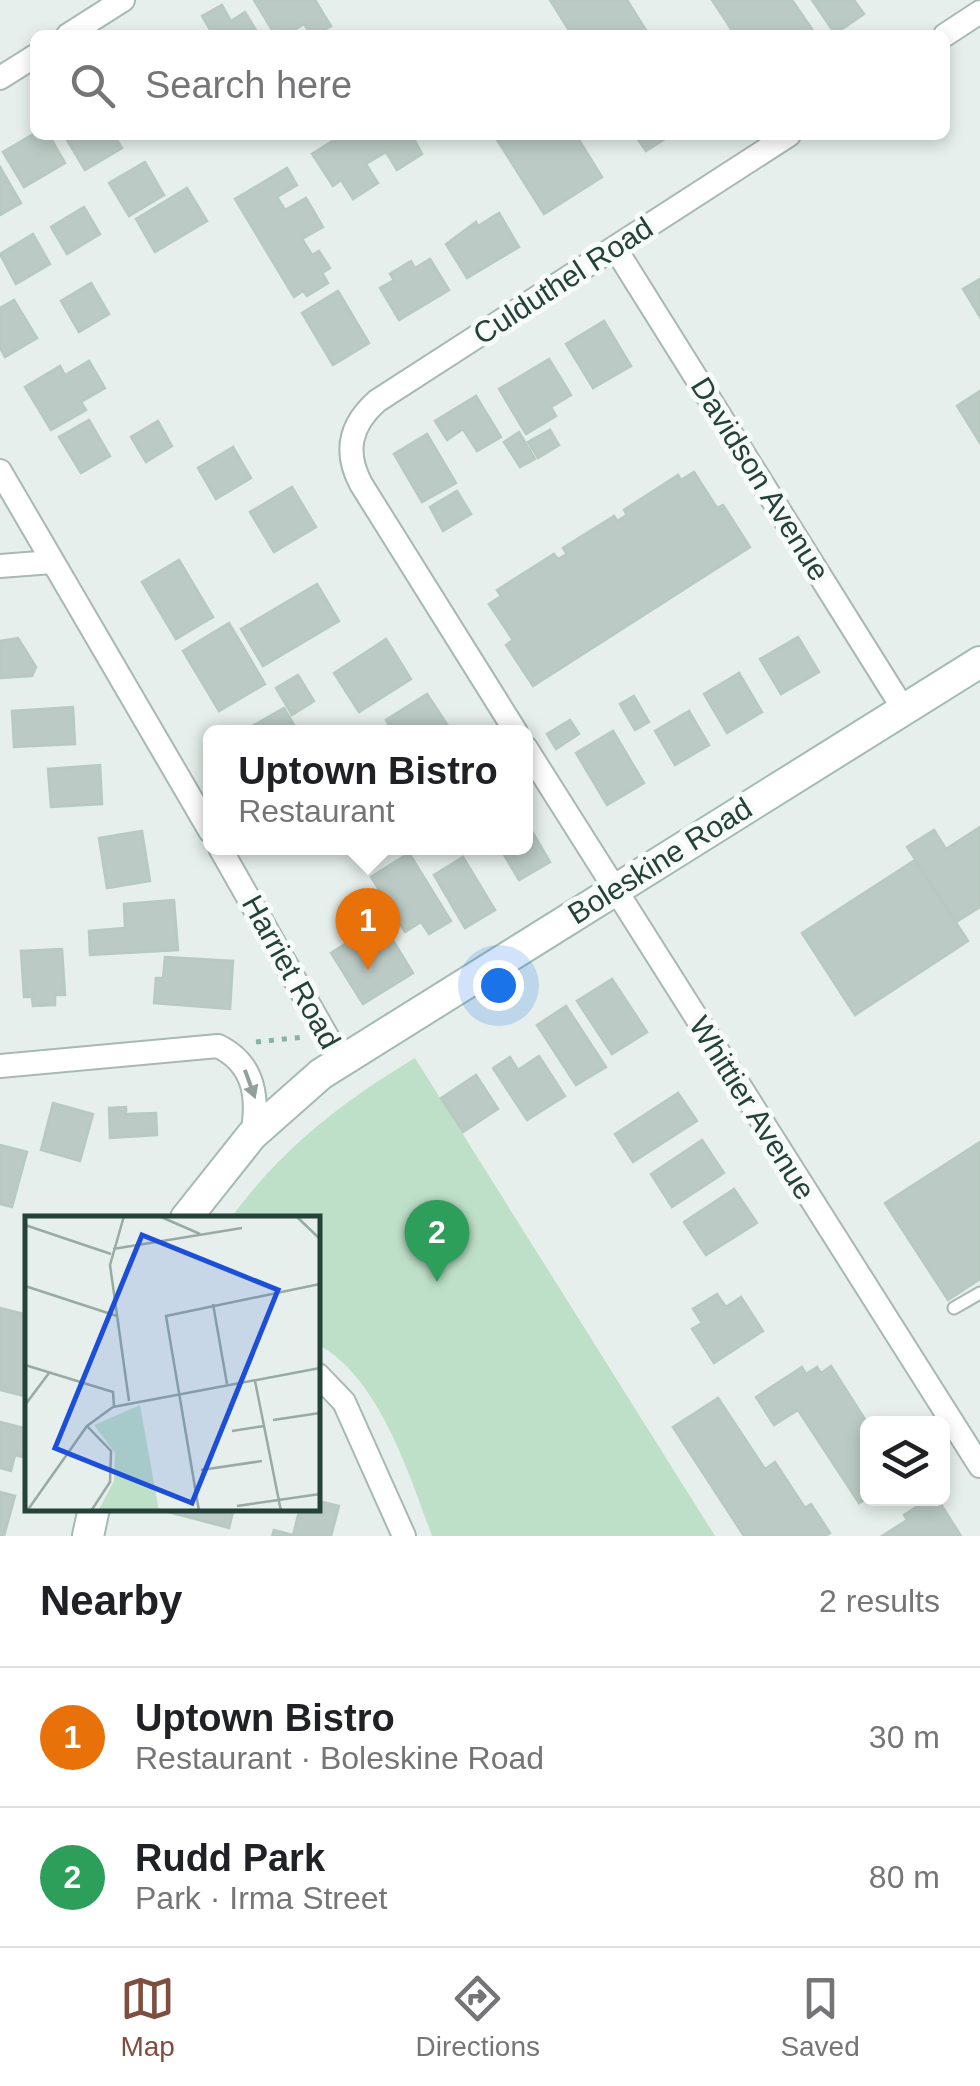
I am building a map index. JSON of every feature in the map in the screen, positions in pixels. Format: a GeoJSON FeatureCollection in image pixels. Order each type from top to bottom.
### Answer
{"type":"FeatureCollection","features":[{"type":"Feature","properties":{"kind":"main road","name":"Boleskine Road"},"geometry":{"type":"LineString","coordinates":[[341,1061],[980,662]]}},
{"type":"Feature","properties":{"kind":"main road","name":"Harriet Road"},"geometry":{"type":"LineString","coordinates":[[188,1216],[252,1135],[302,1088],[341,1061]]}},
{"type":"Feature","properties":{"kind":"main road"},"geometry":{"type":"LineString","coordinates":[[88,1536],[93,1511]]}},
{"type":"Feature","properties":{"kind":"street"},"geometry":{"type":"LineString","coordinates":[[76,30],[123,0]]}},
{"type":"Feature","properties":{"kind":"street"},"geometry":{"type":"LineString","coordinates":[[950,32],[980,12]]}},
{"type":"Feature","properties":{"kind":"street"},"geometry":{"type":"LineString","coordinates":[[0,78],[30,59]]}},
{"type":"Feature","properties":{"kind":"street","name":"Culduthel Road"},"geometry":{"type":"LineString","coordinates":[[512,725],[361,484],[352,463],[350,440],[361,418],[378,401],[781,140]]}},
{"type":"Feature","properties":{"kind":"street","name":"Davidson Avenue"},"geometry":{"type":"LineString","coordinates":[[616,248],[904,710]]}},
{"type":"Feature","properties":{"kind":"street"},"geometry":{"type":"LineString","coordinates":[[0,471],[203,820]]}},
{"type":"Feature","properties":{"kind":"street"},"geometry":{"type":"LineString","coordinates":[[0,566],[52,562]]}},
{"type":"Feature","properties":{"kind":"street","name":"Whittier Avenue"},"geometry":{"type":"LineString","coordinates":[[533,759],[980,1466]]}},
{"type":"Feature","properties":{"kind":"street","name":"Harriet Road"},"geometry":{"type":"LineString","coordinates":[[224,855],[341,1061]]}},
{"type":"Feature","properties":{"kind":"street"},"geometry":{"type":"LineString","coordinates":[[0,1066],[218,1046],[236,1055],[254,1086],[257,1107],[252,1135]]}},
{"type":"Feature","properties":{"kind":"street"},"geometry":{"type":"LineString","coordinates":[[320,1377],[344,1402],[404,1536]]}},
{"type":"Feature","properties":{"kind":"lane"},"geometry":{"type":"LineString","coordinates":[[954,1308],[980,1293]]}},
{"type":"Feature","properties":{"kind":"path"},"geometry":{"type":"LineString","coordinates":[[218,1046],[300,1040],[323,1028]]}},
{"type":"Feature","properties":{"kind":"green space"},"geometry":{"type":"Polygon","coordinates":[[[415,1058],[715,1536],[432,1536],[402,1457],[375,1403],[339,1359],[320,1346],[320,1216],[233,1216],[292,1148],[363,1091],[415,1058]]]}},
{"type":"Feature","properties":{"kind":"building"},"geometry":{"type":"Polygon","coordinates":[[[254,0],[315,0],[331,26],[308,30],[304,24],[294,30],[272,30],[254,0]]]}},
{"type":"Feature","properties":{"kind":"building"},"geometry":{"type":"Polygon","coordinates":[[[550,0],[627,0],[646,30],[569,30],[550,0]]]}},
{"type":"Feature","properties":{"kind":"building"},"geometry":{"type":"Polygon","coordinates":[[[712,0],[792,0],[812,29],[811,30],[732,30],[712,0]]]}},
{"type":"Feature","properties":{"kind":"building"},"geometry":{"type":"Polygon","coordinates":[[[812,0],[854,0],[864,14],[841,30],[832,30],[812,0]]]}},
{"type":"Feature","properties":{"kind":"building"},"geometry":{"type":"Polygon","coordinates":[[[222,5],[231,21],[245,12],[256,30],[210,30],[202,16],[222,5]]]}},
{"type":"Feature","properties":{"kind":"building"},"geometry":{"type":"Polygon","coordinates":[[[30,136],[30,140],[52,140],[65,163],[24,187],[3,152],[30,136]]]}},
{"type":"Feature","properties":{"kind":"building"},"geometry":{"type":"Polygon","coordinates":[[[67,140],[117,140],[122,148],[85,170],[67,140]]]}},
{"type":"Feature","properties":{"kind":"building"},"geometry":{"type":"Polygon","coordinates":[[[334,140],[415,140],[422,154],[397,170],[386,152],[366,164],[378,183],[353,199],[341,180],[333,186],[312,154],[334,140]]]}},
{"type":"Feature","properties":{"kind":"building"},"geometry":{"type":"Polygon","coordinates":[[[497,140],[579,140],[602,177],[544,214],[497,140]]]}},
{"type":"Feature","properties":{"kind":"building"},"geometry":{"type":"Polygon","coordinates":[[[638,140],[663,140],[646,151],[638,140]]]}},
{"type":"Feature","properties":{"kind":"building"},"geometry":{"type":"Polygon","coordinates":[[[145,162],[164,195],[129,216],[109,183],[145,162]]]}},
{"type":"Feature","properties":{"kind":"building"},"geometry":{"type":"Polygon","coordinates":[[[0,167],[21,203],[0,215],[0,167]]]}},
{"type":"Feature","properties":{"kind":"building"},"geometry":{"type":"Polygon","coordinates":[[[287,168],[297,185],[277,197],[285,210],[306,198],[323,227],[302,239],[312,255],[319,251],[330,268],[322,273],[328,283],[307,296],[303,291],[294,297],[235,199],[287,168]]]}},
{"type":"Feature","properties":{"kind":"building"},"geometry":{"type":"Polygon","coordinates":[[[187,188],[207,221],[155,252],[136,219],[187,188]]]}},
{"type":"Feature","properties":{"kind":"building"},"geometry":{"type":"Polygon","coordinates":[[[84,207],[100,234],[67,254],[51,227],[84,207]]]}},
{"type":"Feature","properties":{"kind":"building"},"geometry":{"type":"Polygon","coordinates":[[[499,213],[519,247],[467,278],[446,244],[476,222],[478,226],[499,213]]]}},
{"type":"Feature","properties":{"kind":"building"},"geometry":{"type":"Polygon","coordinates":[[[33,234],[50,264],[16,284],[0,254],[33,234]]]}},
{"type":"Feature","properties":{"kind":"building"},"geometry":{"type":"Polygon","coordinates":[[[430,259],[449,290],[399,320],[380,288],[394,280],[390,274],[411,261],[415,268],[430,259]]]}},
{"type":"Feature","properties":{"kind":"building"},"geometry":{"type":"Polygon","coordinates":[[[980,279],[980,317],[963,289],[980,279]]]}},
{"type":"Feature","properties":{"kind":"building"},"geometry":{"type":"Polygon","coordinates":[[[91,283],[109,314],[79,332],[61,301],[91,283]]]}},
{"type":"Feature","properties":{"kind":"building"},"geometry":{"type":"Polygon","coordinates":[[[338,291],[369,343],[333,365],[302,313],[338,291]]]}},
{"type":"Feature","properties":{"kind":"building"},"geometry":{"type":"Polygon","coordinates":[[[14,300],[37,338],[5,357],[0,348],[0,308],[14,300]]]}},
{"type":"Feature","properties":{"kind":"building"},"geometry":{"type":"Polygon","coordinates":[[[604,321],[631,366],[593,388],[566,344],[604,321]]]}},
{"type":"Feature","properties":{"kind":"building"},"geometry":{"type":"Polygon","coordinates":[[[549,359],[571,395],[551,407],[556,416],[526,434],[499,389],[549,359]]]}},
{"type":"Feature","properties":{"kind":"building"},"geometry":{"type":"Polygon","coordinates":[[[89,361],[105,388],[81,402],[86,410],[51,430],[25,387],[60,366],[65,375],[89,361]]]}},
{"type":"Feature","properties":{"kind":"building"},"geometry":{"type":"Polygon","coordinates":[[[980,391],[980,443],[957,406],[980,391]]]}},
{"type":"Feature","properties":{"kind":"building"},"geometry":{"type":"Polygon","coordinates":[[[476,396],[501,437],[477,451],[463,429],[447,440],[435,421],[476,396]]]}},
{"type":"Feature","properties":{"kind":"building"},"geometry":{"type":"Polygon","coordinates":[[[89,420],[110,456],[81,473],[59,437],[89,420]]]}},
{"type":"Feature","properties":{"kind":"building"},"geometry":{"type":"Polygon","coordinates":[[[158,421],[172,446],[146,462],[131,437],[158,421]]]}},
{"type":"Feature","properties":{"kind":"building"},"geometry":{"type":"Polygon","coordinates":[[[550,430],[559,445],[538,458],[528,442],[550,430]]]}},
{"type":"Feature","properties":{"kind":"building"},"geometry":{"type":"Polygon","coordinates":[[[519,432],[535,459],[520,467],[504,442],[519,432]]]}},
{"type":"Feature","properties":{"kind":"building"},"geometry":{"type":"Polygon","coordinates":[[[427,434],[456,483],[422,502],[394,454],[427,434]]]}},
{"type":"Feature","properties":{"kind":"building"},"geometry":{"type":"Polygon","coordinates":[[[233,447],[251,478],[216,499],[198,468],[233,447]]]}},
{"type":"Feature","properties":{"kind":"building"},"geometry":{"type":"Polygon","coordinates":[[[694,472],[717,508],[723,505],[750,547],[533,686],[506,645],[513,640],[489,604],[501,596],[497,590],[554,554],[558,559],[567,554],[563,548],[614,516],[617,521],[627,515],[624,510],[678,475],[681,480],[694,472]]]}},
{"type":"Feature","properties":{"kind":"building"},"geometry":{"type":"Polygon","coordinates":[[[292,487],[316,527],[274,552],[250,512],[292,487]]]}},
{"type":"Feature","properties":{"kind":"building"},"geometry":{"type":"Polygon","coordinates":[[[457,491],[471,514],[443,531],[430,507],[457,491]]]}},
{"type":"Feature","properties":{"kind":"building"},"geometry":{"type":"Polygon","coordinates":[[[179,560],[213,617],[176,639],[142,582],[179,560]]]}},
{"type":"Feature","properties":{"kind":"building"},"geometry":{"type":"Polygon","coordinates":[[[317,584],[339,621],[263,666],[241,629],[317,584]]]}},
{"type":"Feature","properties":{"kind":"building"},"geometry":{"type":"Polygon","coordinates":[[[229,623],[265,684],[219,711],[183,651],[229,623]]]}},
{"type":"Feature","properties":{"kind":"building"},"geometry":{"type":"Polygon","coordinates":[[[798,637],[819,672],[781,694],[760,659],[798,637]]]}},
{"type":"Feature","properties":{"kind":"building"},"geometry":{"type":"Polygon","coordinates":[[[18,638],[36,667],[32,676],[0,678],[0,641],[18,638]]]}},
{"type":"Feature","properties":{"kind":"building"},"geometry":{"type":"Polygon","coordinates":[[[386,639],[411,679],[359,712],[334,673],[386,639]]]}},
{"type":"Feature","properties":{"kind":"building"},"geometry":{"type":"Polygon","coordinates":[[[739,673],[762,712],[727,733],[704,694],[739,673]]]}},
{"type":"Feature","properties":{"kind":"building"},"geometry":{"type":"Polygon","coordinates":[[[298,675],[314,701],[292,715],[276,688],[298,675]]]}},
{"type":"Feature","properties":{"kind":"building"},"geometry":{"type":"Polygon","coordinates":[[[427,694],[447,725],[389,725],[386,720],[427,694]]]}},
{"type":"Feature","properties":{"kind":"building"},"geometry":{"type":"Polygon","coordinates":[[[634,696],[649,722],[635,730],[620,704],[634,696]]]}},
{"type":"Feature","properties":{"kind":"building"},"geometry":{"type":"Polygon","coordinates":[[[73,707],[75,744],[14,747],[12,711],[73,707]]]}},
{"type":"Feature","properties":{"kind":"building"},"geometry":{"type":"Polygon","coordinates":[[[284,708],[294,725],[254,725],[284,708]]]}},
{"type":"Feature","properties":{"kind":"building"},"geometry":{"type":"Polygon","coordinates":[[[689,711],[709,745],[675,765],[655,731],[689,711]]]}},
{"type":"Feature","properties":{"kind":"building"},"geometry":{"type":"Polygon","coordinates":[[[570,720],[579,734],[556,749],[547,734],[570,720]]]}},
{"type":"Feature","properties":{"kind":"building"},"geometry":{"type":"Polygon","coordinates":[[[613,731],[644,783],[607,805],[576,753],[613,731]]]}},
{"type":"Feature","properties":{"kind":"building"},"geometry":{"type":"Polygon","coordinates":[[[100,765],[102,804],[51,807],[48,769],[100,765]]]}},
{"type":"Feature","properties":{"kind":"building"},"geometry":{"type":"Polygon","coordinates":[[[980,827],[980,907],[956,922],[907,847],[934,830],[946,849],[980,827]]]}},
{"type":"Feature","properties":{"kind":"building"},"geometry":{"type":"Polygon","coordinates":[[[142,831],[150,881],[107,888],[99,838],[142,831]]]}},
{"type":"Feature","properties":{"kind":"building"},"geometry":{"type":"Polygon","coordinates":[[[533,833],[550,862],[519,880],[504,855],[533,855],[533,833]]]}},
{"type":"Feature","properties":{"kind":"building"},"geometry":{"type":"Polygon","coordinates":[[[410,855],[451,921],[429,934],[421,922],[405,932],[371,877],[410,855]]]}},
{"type":"Feature","properties":{"kind":"building"},"geometry":{"type":"Polygon","coordinates":[[[463,857],[495,910],[465,928],[434,875],[463,857]]]}},
{"type":"Feature","properties":{"kind":"building"},"geometry":{"type":"Polygon","coordinates":[[[915,860],[968,941],[855,1015],[802,933],[915,860]]]}},
{"type":"Feature","properties":{"kind":"building"},"geometry":{"type":"Polygon","coordinates":[[[174,900],[178,950],[90,955],[89,931],[125,928],[124,904],[174,900]]]}},
{"type":"Feature","properties":{"kind":"building"},"geometry":{"type":"Polygon","coordinates":[[[386,929],[413,973],[363,1004],[331,953],[364,932],[369,939],[386,929]]]}},
{"type":"Feature","properties":{"kind":"building"},"geometry":{"type":"Polygon","coordinates":[[[62,949],[65,995],[55,995],[55,1005],[33,1006],[32,997],[24,997],[21,951],[62,949]]]}},
{"type":"Feature","properties":{"kind":"building"},"geometry":{"type":"Polygon","coordinates":[[[165,957],[233,961],[230,1009],[154,1003],[156,978],[163,978],[165,957]]]}},
{"type":"Feature","properties":{"kind":"building"},"geometry":{"type":"Polygon","coordinates":[[[612,979],[647,1032],[612,1054],[577,1001],[612,979]]]}},
{"type":"Feature","properties":{"kind":"building"},"geometry":{"type":"Polygon","coordinates":[[[566,1006],[606,1067],[576,1085],[537,1025],[566,1006]]]}},
{"type":"Feature","properties":{"kind":"building"},"geometry":{"type":"Polygon","coordinates":[[[539,1056],[565,1096],[527,1120],[493,1068],[510,1057],[518,1070],[539,1056]]]}},
{"type":"Feature","properties":{"kind":"building"},"geometry":{"type":"Polygon","coordinates":[[[476,1075],[498,1109],[463,1132],[441,1098],[476,1075]]]}},
{"type":"Feature","properties":{"kind":"building"},"geometry":{"type":"Polygon","coordinates":[[[678,1093],[697,1121],[633,1162],[615,1134],[678,1093]]]}},
{"type":"Feature","properties":{"kind":"building"},"geometry":{"type":"Polygon","coordinates":[[[53,1103],[93,1114],[80,1161],[41,1150],[53,1103]]]}},
{"type":"Feature","properties":{"kind":"building"},"geometry":{"type":"Polygon","coordinates":[[[126,1107],[126,1114],[156,1113],[157,1135],[110,1138],[109,1108],[126,1107]]]}},
{"type":"Feature","properties":{"kind":"building"},"geometry":{"type":"Polygon","coordinates":[[[702,1140],[724,1173],[672,1207],[651,1174],[702,1140]]]}},
{"type":"Feature","properties":{"kind":"building"},"geometry":{"type":"Polygon","coordinates":[[[980,1142],[980,1279],[948,1300],[885,1203],[980,1142]]]}},
{"type":"Feature","properties":{"kind":"building"},"geometry":{"type":"Polygon","coordinates":[[[0,1145],[27,1152],[12,1207],[0,1204],[0,1145]]]}},
{"type":"Feature","properties":{"kind":"building"},"geometry":{"type":"Polygon","coordinates":[[[734,1189],[757,1223],[706,1255],[684,1222],[734,1189]]]}},
{"type":"Feature","properties":{"kind":"building"},"geometry":{"type":"Polygon","coordinates":[[[717,1294],[726,1307],[741,1297],[763,1331],[714,1363],[692,1329],[702,1323],[693,1309],[717,1294]]]}},
{"type":"Feature","properties":{"kind":"building"},"geometry":{"type":"Polygon","coordinates":[[[0,1308],[25,1314],[25,1396],[0,1390],[0,1308]]]}},
{"type":"Feature","properties":{"kind":"building"},"geometry":{"type":"Polygon","coordinates":[[[831,1366],[863,1416],[859,1503],[798,1410],[774,1425],[756,1397],[802,1367],[806,1374],[817,1367],[821,1373],[831,1366]]]}},
{"type":"Feature","properties":{"kind":"building"},"geometry":{"type":"Polygon","coordinates":[[[718,1398],[765,1469],[775,1462],[805,1508],[811,1504],[830,1533],[744,1536],[673,1427],[718,1398]]]}},
{"type":"Feature","properties":{"kind":"building"},"geometry":{"type":"Polygon","coordinates":[[[0,1422],[25,1428],[25,1458],[15,1455],[11,1471],[0,1468],[0,1422]]]}},
{"type":"Feature","properties":{"kind":"building"},"geometry":{"type":"Polygon","coordinates":[[[0,1492],[15,1496],[4,1536],[0,1536],[0,1492]]]}},
{"type":"Feature","properties":{"kind":"building"},"geometry":{"type":"Polygon","coordinates":[[[320,1501],[339,1506],[331,1536],[272,1536],[274,1530],[293,1535],[299,1511],[320,1511],[320,1501]]]}},
{"type":"Feature","properties":{"kind":"building"},"geometry":{"type":"Polygon","coordinates":[[[918,1506],[942,1506],[961,1536],[882,1536],[907,1520],[904,1515],[918,1506]]]}},
{"type":"Feature","properties":{"kind":"building"},"geometry":{"type":"Polygon","coordinates":[[[169,1511],[233,1511],[229,1528],[169,1511]]]}},
{"type":"Feature","properties":{"kind":"place","name":"Uptown Bistro"},"geometry":{"type":"Point","coordinates":[368,970]}},
{"type":"Feature","properties":{"kind":"place","name":"Rudd Park"},"geometry":{"type":"Point","coordinates":[437,1282]}}]}
